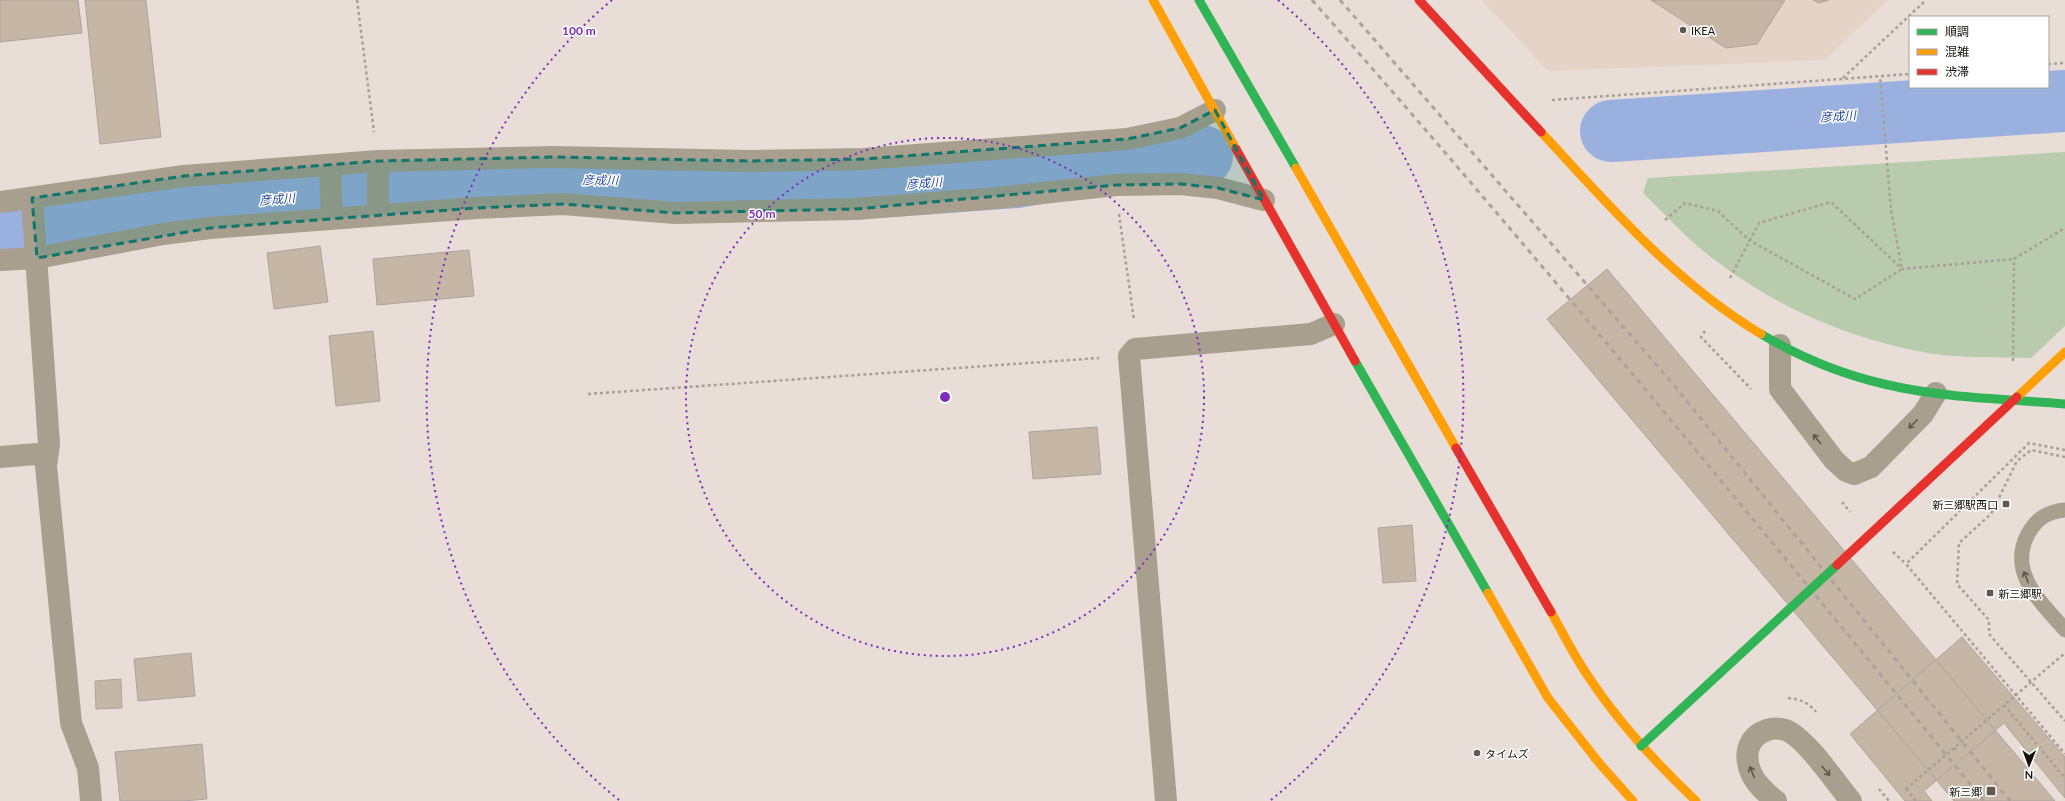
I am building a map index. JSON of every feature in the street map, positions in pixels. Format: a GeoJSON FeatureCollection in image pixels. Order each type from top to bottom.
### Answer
{"type":"FeatureCollection","features":[{"type":"Feature","properties":{"kind":"street"},"geometry":{"type":"LineString","coordinates":[[1153,0],[1334,324],[1548,698],[1600,764],[1633,801]]}},
{"type":"Feature","properties":{"kind":"street"},"geometry":{"type":"LineString","coordinates":[[1199,0],[1587,675],[1611,710],[1641,746],[1674,781],[1696,801]]}},
{"type":"Feature","properties":{"kind":"street"},"geometry":{"type":"LineString","coordinates":[[1419,0],[1635,233],[1692,286],[1741,322],[1780,345],[1833,368],[1884,384],[1936,393],[2065,404]]}},
{"type":"Feature","properties":{"kind":"street"},"geometry":{"type":"LineString","coordinates":[[0,202],[32,207],[184,176],[330,173],[554,157],[750,161],[864,159],[1127,139],[1180,128],[1215,110]]}},
{"type":"Feature","properties":{"kind":"street"},"geometry":{"type":"LineString","coordinates":[[378,169],[378,211]]}},
{"type":"Feature","properties":{"kind":"street"},"geometry":{"type":"LineString","coordinates":[[330,173],[332,214]]}},
{"type":"Feature","properties":{"kind":"street"},"geometry":{"type":"LineString","coordinates":[[0,260],[36,252],[163,234],[332,214],[378,211],[563,204],[676,213],[856,209],[996,198],[1116,185],[1181,184],[1218,188],[1264,200]]}},
{"type":"Feature","properties":{"kind":"street"},"geometry":{"type":"LineString","coordinates":[[32,207],[49,444],[46,466],[71,723],[88,768],[91,801]]}},
{"type":"Feature","properties":{"kind":"street"},"geometry":{"type":"LineString","coordinates":[[1166,801],[1132,352],[1311,334],[1334,324]]}},
{"type":"Feature","properties":{"kind":"street"},"geometry":{"type":"LineString","coordinates":[[1780,345],[1780,388],[1834,460],[1846,471],[1854,474],[1871,467],[1923,414],[1936,393]]}},
{"type":"Feature","properties":{"kind":"street"},"geometry":{"type":"LineString","coordinates":[[1641,746],[1682,710],[2065,352]]}},
{"type":"Feature","properties":{"kind":"street"},"geometry":{"type":"LineString","coordinates":[[0,457],[48,453]]}},
{"type":"Feature","properties":{"kind":"street"},"geometry":{"type":"LineString","coordinates":[[1776,801],[1764,791],[1752,775],[1747,758],[1748,747],[1758,733],[1773,728],[1787,730],[1802,743],[1851,801]]}},
{"type":"Feature","properties":{"kind":"lane"},"geometry":{"type":"LineString","coordinates":[[2065,510],[2044,516],[2034,523],[2024,542],[2020,561],[2024,576],[2032,592],[2065,630]]}},
{"type":"Feature","properties":{"kind":"path"},"geometry":{"type":"LineString","coordinates":[[357,0],[378,169]]}},
{"type":"Feature","properties":{"kind":"path"},"geometry":{"type":"LineString","coordinates":[[1842,79],[1926,0]]}},
{"type":"Feature","properties":{"kind":"path"},"geometry":{"type":"LineString","coordinates":[[2049,64],[2065,63]]}},
{"type":"Feature","properties":{"kind":"path"},"geometry":{"type":"LineString","coordinates":[[1554,106],[1549,100],[1909,74]]}},
{"type":"Feature","properties":{"kind":"path"},"geometry":{"type":"LineString","coordinates":[[1880,76],[1891,210],[1902,269]]}},
{"type":"Feature","properties":{"kind":"path"},"geometry":{"type":"LineString","coordinates":[[588,394],[1132,352],[1133,317],[1116,185]]}},
{"type":"Feature","properties":{"kind":"path"},"geometry":{"type":"LineString","coordinates":[[1729,279],[1759,222],[1830,202],[1902,269]]}},
{"type":"Feature","properties":{"kind":"path"},"geometry":{"type":"LineString","coordinates":[[1660,220],[1663,222],[1685,203],[1718,212],[1749,240],[1855,299],[1902,269],[2014,259],[2065,228]]}},
{"type":"Feature","properties":{"kind":"path"},"geometry":{"type":"LineString","coordinates":[[2013,369],[2014,259]]}},
{"type":"Feature","properties":{"kind":"path"},"geometry":{"type":"LineString","coordinates":[[1724,275],[1733,282]]}},
{"type":"Feature","properties":{"kind":"path"},"geometry":{"type":"LineString","coordinates":[[2065,450],[2029,444],[1906,564],[2065,754]]}},
{"type":"Feature","properties":{"kind":"path"},"geometry":{"type":"LineString","coordinates":[[1916,801],[1906,789],[2065,653]]}},
{"type":"Feature","properties":{"kind":"path"},"geometry":{"type":"LineString","coordinates":[[2004,705],[2065,778]]}},
{"type":"Feature","properties":{"kind":"path"},"geometry":{"type":"LineString","coordinates":[[1954,748],[1958,752]]}},
{"type":"Feature","properties":{"kind":"highlighted area"},"geometry":{"type":"Polygon","coordinates":[[[1215,110],[1264,200],[1218,188],[1181,184],[1116,185],[856,209],[675,213],[563,204],[476,208],[210,228],[37,258],[32,198],[184,176],[378,161],[554,157],[750,161],[864,159],[1127,139],[1180,128],[1215,110]]]}},
{"type":"Feature","properties":{"kind":"shaded area","name":"IKEA"},"geometry":{"type":"Polygon","coordinates":[[[1482,0],[1887,0],[1825,60],[1548,71],[1482,0]]]}},
{"type":"Feature","properties":{"kind":"green space"},"geometry":{"type":"Polygon","coordinates":[[[2065,152],[2065,326],[2031,358],[1970,357],[1934,354],[1873,340],[1814,319],[1759,290],[1707,254],[1690,240],[1643,193],[1648,178],[2065,152]]]}},
{"type":"Feature","properties":{"kind":"building"},"geometry":{"type":"Polygon","coordinates":[[[0,0],[78,0],[82,33],[0,42],[0,0]]]}},
{"type":"Feature","properties":{"kind":"building"},"geometry":{"type":"Polygon","coordinates":[[[85,0],[146,0],[161,137],[100,144],[85,0]]]}},
{"type":"Feature","properties":{"kind":"building"},"geometry":{"type":"Polygon","coordinates":[[[1651,0],[1785,0],[1757,44],[1726,48],[1651,0]]]}},
{"type":"Feature","properties":{"kind":"building"},"geometry":{"type":"Polygon","coordinates":[[[1813,0],[1829,0],[1819,3],[1813,0]]]}},
{"type":"Feature","properties":{"kind":"building"},"geometry":{"type":"Polygon","coordinates":[[[320,246],[328,302],[274,309],[267,253],[320,246]]]}},
{"type":"Feature","properties":{"kind":"building"},"geometry":{"type":"Polygon","coordinates":[[[469,250],[474,296],[377,305],[373,259],[469,250]]]}},
{"type":"Feature","properties":{"kind":"building","name":"新三郷"},"geometry":{"type":"Polygon","coordinates":[[[1607,269],[2055,801],[1954,801],[1547,319],[1607,269]]]}},
{"type":"Feature","properties":{"kind":"building"},"geometry":{"type":"Polygon","coordinates":[[[373,331],[380,401],[336,406],[329,336],[373,331]]]}},
{"type":"Feature","properties":{"kind":"building"},"geometry":{"type":"Polygon","coordinates":[[[1097,427],[1101,474],[1033,479],[1029,432],[1097,427]]]}},
{"type":"Feature","properties":{"kind":"building"},"geometry":{"type":"Polygon","coordinates":[[[1412,525],[1416,581],[1383,583],[1378,528],[1412,525]]]}},
{"type":"Feature","properties":{"kind":"building"},"geometry":{"type":"Polygon","coordinates":[[[1962,637],[2065,757],[2065,798],[2004,723],[1924,791],[1932,801],[1905,801],[1850,734],[1962,637]]]}},
{"type":"Feature","properties":{"kind":"building"},"geometry":{"type":"Polygon","coordinates":[[[191,653],[195,696],[138,701],[134,659],[191,653]]]}},
{"type":"Feature","properties":{"kind":"building"},"geometry":{"type":"Polygon","coordinates":[[[121,679],[122,708],[96,709],[95,681],[121,679]]]}},
{"type":"Feature","properties":{"kind":"building"},"geometry":{"type":"Polygon","coordinates":[[[202,744],[207,799],[183,801],[120,801],[115,752],[202,744]]]}},
{"type":"Feature","properties":{"kind":"waterway","name":"彦成川"},"geometry":{"type":"LineString","coordinates":[[1611,131],[2065,101]]}},
{"type":"Feature","properties":{"kind":"waterway","name":"彦成川"},"geometry":{"type":"LineString","coordinates":[[0,234],[53,229],[195,206],[348,193],[577,180],[891,186],[1017,177],[1094,164],[1202,156]]}},
{"type":"Feature","properties":{"kind":"railway"},"geometry":{"type":"LineString","coordinates":[[1312,0],[1483,197],[1652,397],[1984,801]]}},
{"type":"Feature","properties":{"kind":"railway"},"geometry":{"type":"LineString","coordinates":[[1340,0],[1673,384],[2010,801]]}},
{"type":"Feature","properties":{"kind":"traffic: fast"},"geometry":{"type":"LineString","coordinates":[[1199,0],[1296,168]]}},
{"type":"Feature","properties":{"kind":"traffic: fast"},"geometry":{"type":"LineString","coordinates":[[1761,334],[1820,364],[1884,384],[1906,389],[1951,395],[2065,404]]}},
{"type":"Feature","properties":{"kind":"traffic: fast"},"geometry":{"type":"LineString","coordinates":[[1355,361],[1488,593]]}},
{"type":"Feature","properties":{"kind":"traffic: fast"},"geometry":{"type":"LineString","coordinates":[[1641,746],[1837,565]]}},
{"type":"Feature","properties":{"kind":"traffic: slow"},"geometry":{"type":"LineString","coordinates":[[1153,0],[1236,149]]}},
{"type":"Feature","properties":{"kind":"traffic: slow"},"geometry":{"type":"LineString","coordinates":[[1541,132],[1644,241],[1671,266],[1699,291],[1761,334]]}},
{"type":"Feature","properties":{"kind":"traffic: slow"},"geometry":{"type":"LineString","coordinates":[[1296,168],[1456,448]]}},
{"type":"Feature","properties":{"kind":"traffic: slow"},"geometry":{"type":"LineString","coordinates":[[2017,397],[2065,352]]}},
{"type":"Feature","properties":{"kind":"traffic: slow"},"geometry":{"type":"LineString","coordinates":[[1488,593],[1548,698],[1600,764],[1633,801]]}},
{"type":"Feature","properties":{"kind":"traffic: slow"},"geometry":{"type":"LineString","coordinates":[[1551,612],[1573,652],[1612,710],[1652,757],[1696,801]]}},
{"type":"Feature","properties":{"kind":"traffic: jam"},"geometry":{"type":"LineString","coordinates":[[1419,0],[1541,132]]}},
{"type":"Feature","properties":{"kind":"traffic: jam"},"geometry":{"type":"LineString","coordinates":[[1236,149],[1355,361]]}},
{"type":"Feature","properties":{"kind":"traffic: jam"},"geometry":{"type":"LineString","coordinates":[[1837,565],[2017,397]]}},
{"type":"Feature","properties":{"kind":"traffic: jam"},"geometry":{"type":"LineString","coordinates":[[1456,448],[1551,612]]}},
{"type":"Feature","properties":{"kind":"place","name":"IKEA"},"geometry":{"type":"Point","coordinates":[1683,30]}},
{"type":"Feature","properties":{"kind":"place","name":"新三郷駅西口"},"geometry":{"type":"Point","coordinates":[2006,504]}},
{"type":"Feature","properties":{"kind":"place","name":"新三郷駅"},"geometry":{"type":"Point","coordinates":[1990,593]}},
{"type":"Feature","properties":{"kind":"place","name":"タイムズ"},"geometry":{"type":"Point","coordinates":[1477,753]}},
{"type":"Feature","properties":{"kind":"place","name":"新三郷"},"geometry":{"type":"Point","coordinates":[1991,791]}}]}
